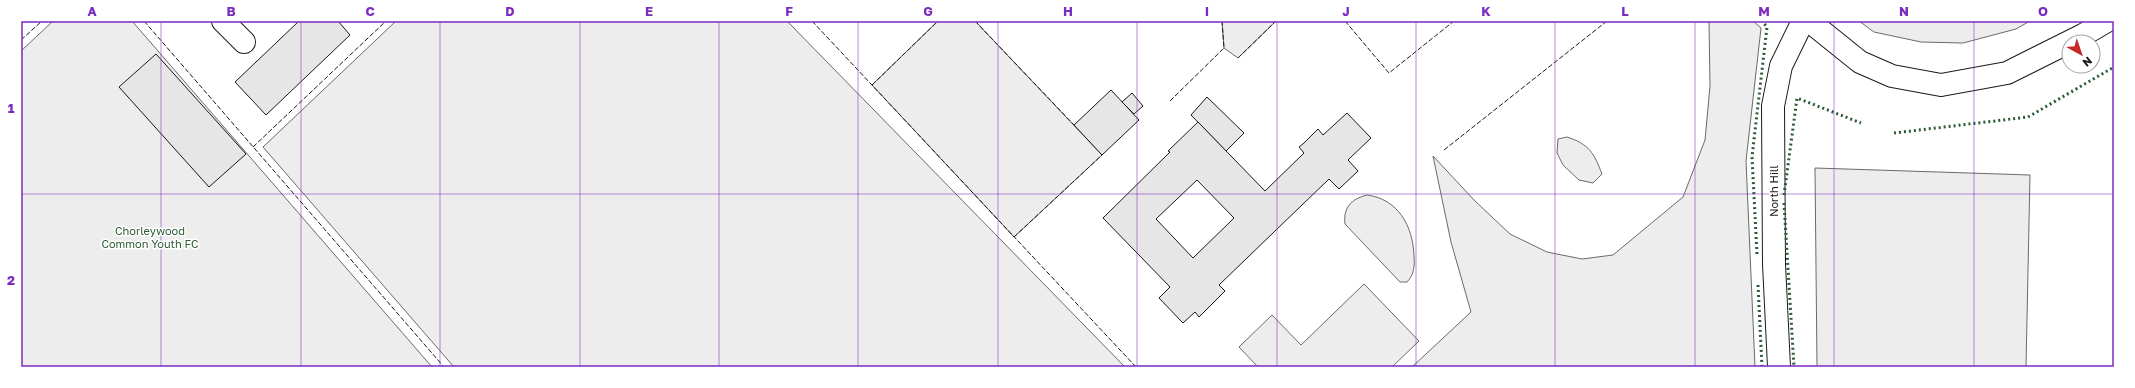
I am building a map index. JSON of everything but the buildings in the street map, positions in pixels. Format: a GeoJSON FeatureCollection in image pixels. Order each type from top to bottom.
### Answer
{"type":"FeatureCollection","features":[{"type":"Feature","properties":{"kind":"street"},"geometry":{"type":"LineString","coordinates":[[223,21],[244,42]]}},
{"type":"Feature","properties":{"kind":"street","name":"North Hill"},"geometry":{"type":"LineString","coordinates":[[1779,367],[1774,264],[1773,106],[1781,66],[1803,21]]}},
{"type":"Feature","properties":{"kind":"street"},"geometry":{"type":"LineString","coordinates":[[1809,21],[1860,62],[1892,76],[1941,85],[2007,73],[2083,35],[2107,21]]}},
{"type":"Feature","properties":{"kind":"green space","name":"Chorleywood Common Youth FC"},"geometry":{"type":"Polygon","coordinates":[[[53,21],[132,21],[432,367],[21,367],[21,51],[53,21]]]}},
{"type":"Feature","properties":{"kind":"green space"},"geometry":{"type":"Polygon","coordinates":[[[396,21],[787,21],[1125,367],[454,367],[263,147],[396,21]]]}},
{"type":"Feature","properties":{"kind":"green space"},"geometry":{"type":"Polygon","coordinates":[[[938,21],[975,21],[1102,155],[1014,237],[872,85],[938,21]]]}},
{"type":"Feature","properties":{"kind":"green space"},"geometry":{"type":"Polygon","coordinates":[[[1222,21],[1276,21],[1238,58],[1224,48],[1222,21]]]}},
{"type":"Feature","properties":{"kind":"green space"},"geometry":{"type":"Polygon","coordinates":[[[1709,21],[1753,21],[1761,28],[1746,161],[1755,367],[1412,367],[1471,312],[1451,242],[1433,156],[1475,201],[1510,234],[1547,252],[1582,259],[1613,255],[1683,197],[1705,140],[1710,86],[1709,21]]]}},
{"type":"Feature","properties":{"kind":"green space"},"geometry":{"type":"Polygon","coordinates":[[[1859,21],[2030,21],[2016,29],[1963,43],[1921,42],[1874,32],[1859,21]]]}},
{"type":"Feature","properties":{"kind":"green space"},"geometry":{"type":"Polygon","coordinates":[[[1567,137],[1586,146],[1596,160],[1602,174],[1593,183],[1579,180],[1563,165],[1557,153],[1558,139],[1567,137]]]}},
{"type":"Feature","properties":{"kind":"green space"},"geometry":{"type":"Polygon","coordinates":[[[1815,168],[2030,175],[2026,367],[1817,367],[1815,168]]]}},
{"type":"Feature","properties":{"kind":"green space"},"geometry":{"type":"Polygon","coordinates":[[[1367,195],[1387,202],[1395,208],[1407,225],[1411,234],[1413,245],[1414,270],[1407,282],[1400,282],[1345,224],[1345,213],[1349,205],[1357,199],[1367,195]]]}},
{"type":"Feature","properties":{"kind":"green space"},"geometry":{"type":"Polygon","coordinates":[[[1364,284],[1419,341],[1392,367],[1258,367],[1239,347],[1272,315],[1301,345],[1364,284]]]}},
{"type":"Feature","properties":{"kind":"hedge"},"geometry":{"type":"LineString","coordinates":[[1757,254],[1752,157],[1767,27],[1762,21]]}},
{"type":"Feature","properties":{"kind":"hedge"},"geometry":{"type":"LineString","coordinates":[[1894,133],[2028,117],[2114,67]]}},
{"type":"Feature","properties":{"kind":"hedge"},"geometry":{"type":"LineString","coordinates":[[1784,195],[1797,98],[1861,123]]}},
{"type":"Feature","properties":{"kind":"hedge"},"geometry":{"type":"LineString","coordinates":[[1784,203],[1794,367]]}},
{"type":"Feature","properties":{"kind":"hedge"},"geometry":{"type":"LineString","coordinates":[[1758,285],[1762,367]]}},
{"type":"Feature","properties":{"kind":"fence"},"geometry":{"type":"LineString","coordinates":[[21,40],[42,21]]}},
{"type":"Feature","properties":{"kind":"fence"},"geometry":{"type":"LineString","coordinates":[[144,21],[444,367]]}},
{"type":"Feature","properties":{"kind":"fence"},"geometry":{"type":"LineString","coordinates":[[253,147],[386,21]]}},
{"type":"Feature","properties":{"kind":"fence"},"geometry":{"type":"LineString","coordinates":[[812,21],[1136,367]]}},
{"type":"Feature","properties":{"kind":"fence"},"geometry":{"type":"LineString","coordinates":[[872,85],[938,21]]}},
{"type":"Feature","properties":{"kind":"fence"},"geometry":{"type":"LineString","coordinates":[[975,21],[1075,126]]}},
{"type":"Feature","properties":{"kind":"fence"},"geometry":{"type":"LineString","coordinates":[[1170,101],[1224,48],[1222,21]]}},
{"type":"Feature","properties":{"kind":"fence"},"geometry":{"type":"LineString","coordinates":[[1238,58],[1276,21]]}},
{"type":"Feature","properties":{"kind":"fence"},"geometry":{"type":"LineString","coordinates":[[1345,21],[1389,73],[1454,21]]}},
{"type":"Feature","properties":{"kind":"fence"},"geometry":{"type":"LineString","coordinates":[[1444,150],[1607,21]]}},
{"type":"Feature","properties":{"kind":"fence"},"geometry":{"type":"LineString","coordinates":[[1014,237],[1102,155],[1101,154]]}}]}
